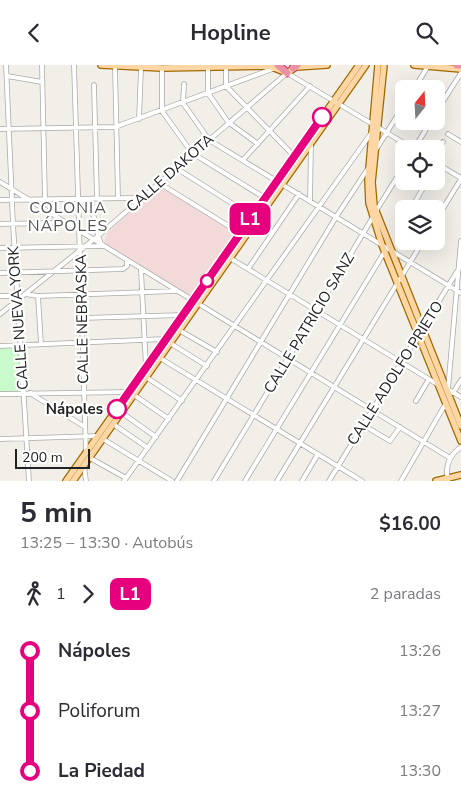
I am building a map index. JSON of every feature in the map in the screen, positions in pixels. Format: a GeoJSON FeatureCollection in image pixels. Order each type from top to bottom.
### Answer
{"type":"FeatureCollection","features":[{"type":"Feature","properties":{"kind":"highway"},"geometry":{"type":"LineString","coordinates":[[276,66],[292,69]]}},
{"type":"Feature","properties":{"kind":"main road"},"geometry":{"type":"LineString","coordinates":[[101,65],[141,68],[276,66]]}},
{"type":"Feature","properties":{"kind":"main road"},"geometry":{"type":"LineString","coordinates":[[292,69],[326,65]]}},
{"type":"Feature","properties":{"kind":"main road"},"geometry":{"type":"LineString","coordinates":[[101,437],[122,413],[146,367],[180,330],[195,302],[252,216],[311,143],[357,65]]}},
{"type":"Feature","properties":{"kind":"main road"},"geometry":{"type":"LineString","coordinates":[[66,481],[88,455],[160,358],[182,315],[195,302],[230,258],[280,182],[294,156],[366,65]]}},
{"type":"Feature","properties":{"kind":"main road"},"geometry":{"type":"LineString","coordinates":[[384,65],[369,167],[368,196],[386,248],[449,391],[448,402],[461,441]]}},
{"type":"Feature","properties":{"kind":"main road"},"geometry":{"type":"LineString","coordinates":[[414,65],[461,71]]}},
{"type":"Feature","properties":{"kind":"main road"},"geometry":{"type":"LineString","coordinates":[[374,215],[372,191],[376,150],[377,67]]}},
{"type":"Feature","properties":{"kind":"main road"},"geometry":{"type":"LineString","coordinates":[[400,280],[418,335],[438,384],[461,426]]}},
{"type":"Feature","properties":{"kind":"main road"},"geometry":{"type":"LineString","coordinates":[[74,481],[88,455]]}},
{"type":"Feature","properties":{"kind":"main road"},"geometry":{"type":"LineString","coordinates":[[436,481],[461,475]]}},
{"type":"Feature","properties":{"kind":"street","name":"CALLE NUEVA YORK"},"geometry":{"type":"LineString","coordinates":[[6,65],[14,248],[28,481]]}},
{"type":"Feature","properties":{"kind":"street"},"geometry":{"type":"LineString","coordinates":[[42,65],[45,200]]}},
{"type":"Feature","properties":{"kind":"street","name":"CALLE NEBRASKA"},"geometry":{"type":"LineString","coordinates":[[74,65],[85,436],[88,455]]}},
{"type":"Feature","properties":{"kind":"street"},"geometry":{"type":"LineString","coordinates":[[114,66],[118,198]]}},
{"type":"Feature","properties":{"kind":"street"},"geometry":{"type":"LineString","coordinates":[[0,129],[115,127],[162,111],[276,66]]}},
{"type":"Feature","properties":{"kind":"street"},"geometry":{"type":"LineString","coordinates":[[419,80],[428,66]]}},
{"type":"Feature","properties":{"kind":"street"},"geometry":{"type":"LineString","coordinates":[[208,67],[208,93],[228,122],[258,144]]}},
{"type":"Feature","properties":{"kind":"street"},"geometry":{"type":"LineString","coordinates":[[226,67],[226,86],[294,156]]}},
{"type":"Feature","properties":{"kind":"street"},"geometry":{"type":"LineString","coordinates":[[140,119],[141,68]]}},
{"type":"Feature","properties":{"kind":"street"},"geometry":{"type":"LineString","coordinates":[[162,68],[162,111],[192,153],[265,198]]}},
{"type":"Feature","properties":{"kind":"street"},"geometry":{"type":"LineString","coordinates":[[292,69],[310,87],[399,140]]}},
{"type":"Feature","properties":{"kind":"street","name":"CALLE DAKOTA"},"geometry":{"type":"LineString","coordinates":[[0,314],[17,298],[55,271],[80,248],[98,236],[228,122],[292,69]]}},
{"type":"Feature","properties":{"kind":"street"},"geometry":{"type":"LineString","coordinates":[[445,95],[461,71]]}},
{"type":"Feature","properties":{"kind":"street"},"geometry":{"type":"LineString","coordinates":[[7,76],[42,82]]}},
{"type":"Feature","properties":{"kind":"street"},"geometry":{"type":"LineString","coordinates":[[184,84],[183,103],[209,140],[461,293]]}},
{"type":"Feature","properties":{"kind":"street"},"geometry":{"type":"LineString","coordinates":[[94,85],[97,199]]}},
{"type":"Feature","properties":{"kind":"street"},"geometry":{"type":"LineString","coordinates":[[243,160],[310,87]]}},
{"type":"Feature","properties":{"kind":"street"},"geometry":{"type":"LineString","coordinates":[[376,150],[395,118]]}},
{"type":"Feature","properties":{"kind":"street"},"geometry":{"type":"LineString","coordinates":[[88,455],[125,480],[375,127]]}},
{"type":"Feature","properties":{"kind":"street"},"geometry":{"type":"LineString","coordinates":[[448,134],[461,142]]}},
{"type":"Feature","properties":{"kind":"street"},"geometry":{"type":"LineString","coordinates":[[310,201],[311,143]]}},
{"type":"Feature","properties":{"kind":"street"},"geometry":{"type":"LineString","coordinates":[[177,481],[336,217],[369,167]]}},
{"type":"Feature","properties":{"kind":"street"},"geometry":{"type":"LineString","coordinates":[[176,168],[252,216]]}},
{"type":"Feature","properties":{"kind":"street"},"geometry":{"type":"LineString","coordinates":[[445,169],[461,179],[445,205]]}},
{"type":"Feature","properties":{"kind":"street","name":"CALLE PATRICIO SANZ"},"geometry":{"type":"LineString","coordinates":[[214,481],[395,181]]}},
{"type":"Feature","properties":{"kind":"street"},"geometry":{"type":"LineString","coordinates":[[0,182],[450,458]]}},
{"type":"Feature","properties":{"kind":"street"},"geometry":{"type":"LineString","coordinates":[[158,183],[240,233]]}},
{"type":"Feature","properties":{"kind":"street"},"geometry":{"type":"LineString","coordinates":[[248,269],[299,194]]}},
{"type":"Feature","properties":{"kind":"street"},"geometry":{"type":"LineString","coordinates":[[0,200],[134,198],[139,200]]}},
{"type":"Feature","properties":{"kind":"street"},"geometry":{"type":"LineString","coordinates":[[79,199],[93,212],[102,246]]}},
{"type":"Feature","properties":{"kind":"street"},"geometry":{"type":"LineString","coordinates":[[0,224],[52,223],[56,218]]}},
{"type":"Feature","properties":{"kind":"street"},"geometry":{"type":"LineString","coordinates":[[70,226],[79,220]]}},
{"type":"Feature","properties":{"kind":"street"},"geometry":{"type":"LineString","coordinates":[[449,391],[455,289],[461,241]]}},
{"type":"Feature","properties":{"kind":"street"},"geometry":{"type":"LineString","coordinates":[[0,248],[80,248],[102,246]]}},
{"type":"Feature","properties":{"kind":"street"},"geometry":{"type":"LineString","coordinates":[[245,481],[386,248]]}},
{"type":"Feature","properties":{"kind":"street"},"geometry":{"type":"LineString","coordinates":[[277,481],[417,250]]}},
{"type":"Feature","properties":{"kind":"street"},"geometry":{"type":"LineString","coordinates":[[230,258],[401,363],[461,397]]}},
{"type":"Feature","properties":{"kind":"street"},"geometry":{"type":"LineString","coordinates":[[0,273],[123,269],[127,266],[127,261]]}},
{"type":"Feature","properties":{"kind":"street","name":"CALLE ADOLFO PRIETO"},"geometry":{"type":"LineString","coordinates":[[329,481],[461,265]]}},
{"type":"Feature","properties":{"kind":"street"},"geometry":{"type":"LineString","coordinates":[[141,270],[146,367]]}},
{"type":"Feature","properties":{"kind":"street"},"geometry":{"type":"LineString","coordinates":[[24,294],[38,296],[176,291]]}},
{"type":"Feature","properties":{"kind":"street"},"geometry":{"type":"LineString","coordinates":[[0,296],[17,298]]}},
{"type":"Feature","properties":{"kind":"street"},"geometry":{"type":"LineString","coordinates":[[38,296],[41,344]]}},
{"type":"Feature","properties":{"kind":"street"},"geometry":{"type":"LineString","coordinates":[[82,318],[182,315]]}},
{"type":"Feature","properties":{"kind":"street"},"geometry":{"type":"LineString","coordinates":[[180,330],[217,352]]}},
{"type":"Feature","properties":{"kind":"street"},"geometry":{"type":"LineString","coordinates":[[0,346],[145,340],[168,341],[207,366]]}},
{"type":"Feature","properties":{"kind":"street"},"geometry":{"type":"LineString","coordinates":[[160,358],[362,481]]}},
{"type":"Feature","properties":{"kind":"street"},"geometry":{"type":"LineString","coordinates":[[146,377],[182,401]]}},
{"type":"Feature","properties":{"kind":"street"},"geometry":{"type":"LineString","coordinates":[[416,401],[429,379]]}},
{"type":"Feature","properties":{"kind":"street"},"geometry":{"type":"LineString","coordinates":[[449,391],[461,380]]}},
{"type":"Feature","properties":{"kind":"street"},"geometry":{"type":"LineString","coordinates":[[0,394],[84,391],[133,393],[169,419]]}},
{"type":"Feature","properties":{"kind":"street"},"geometry":{"type":"LineString","coordinates":[[30,393],[85,427]]}},
{"type":"Feature","properties":{"kind":"street"},"geometry":{"type":"LineString","coordinates":[[401,481],[448,402]]}},
{"type":"Feature","properties":{"kind":"street"},"geometry":{"type":"LineString","coordinates":[[122,413],[156,437]]}},
{"type":"Feature","properties":{"kind":"street"},"geometry":{"type":"LineString","coordinates":[[113,424],[148,448]]}},
{"type":"Feature","properties":{"kind":"street"},"geometry":{"type":"LineString","coordinates":[[363,425],[390,441],[400,427]]}},
{"type":"Feature","properties":{"kind":"street"},"geometry":{"type":"LineString","coordinates":[[0,439],[101,437],[172,481]]}},
{"type":"Feature","properties":{"kind":"street"},"geometry":{"type":"LineString","coordinates":[[448,479],[447,465],[450,458],[461,447]]}},
{"type":"Feature","properties":{"kind":"street"},"geometry":{"type":"LineString","coordinates":[[302,481],[318,454]]}},
{"type":"Feature","properties":{"kind":"street"},"geometry":{"type":"LineString","coordinates":[[84,465],[86,481]]}},
{"type":"Feature","properties":{"kind":"shaded area"},"geometry":{"type":"Polygon","coordinates":[[[159,186],[234,231],[235,235],[191,296],[103,244],[107,233],[159,186]]]}},
{"type":"Feature","properties":{"kind":"green space"},"geometry":{"type":"Polygon","coordinates":[[[20,346],[21,391],[0,392],[0,347],[20,346]]]}},
{"type":"Feature","properties":{"kind":"bus line","name":"L1"},"geometry":{"type":"LineString","coordinates":[[117,409],[322,117]]}},
{"type":"Feature","properties":{"kind":"place","name":"Nápoles"},"geometry":{"type":"Point","coordinates":[117,409]}},
{"type":"Feature","properties":{"kind":"district","name":"COLONIA NÁPOLES"},"geometry":{"type":"Point","coordinates":[68,216]}}]}
